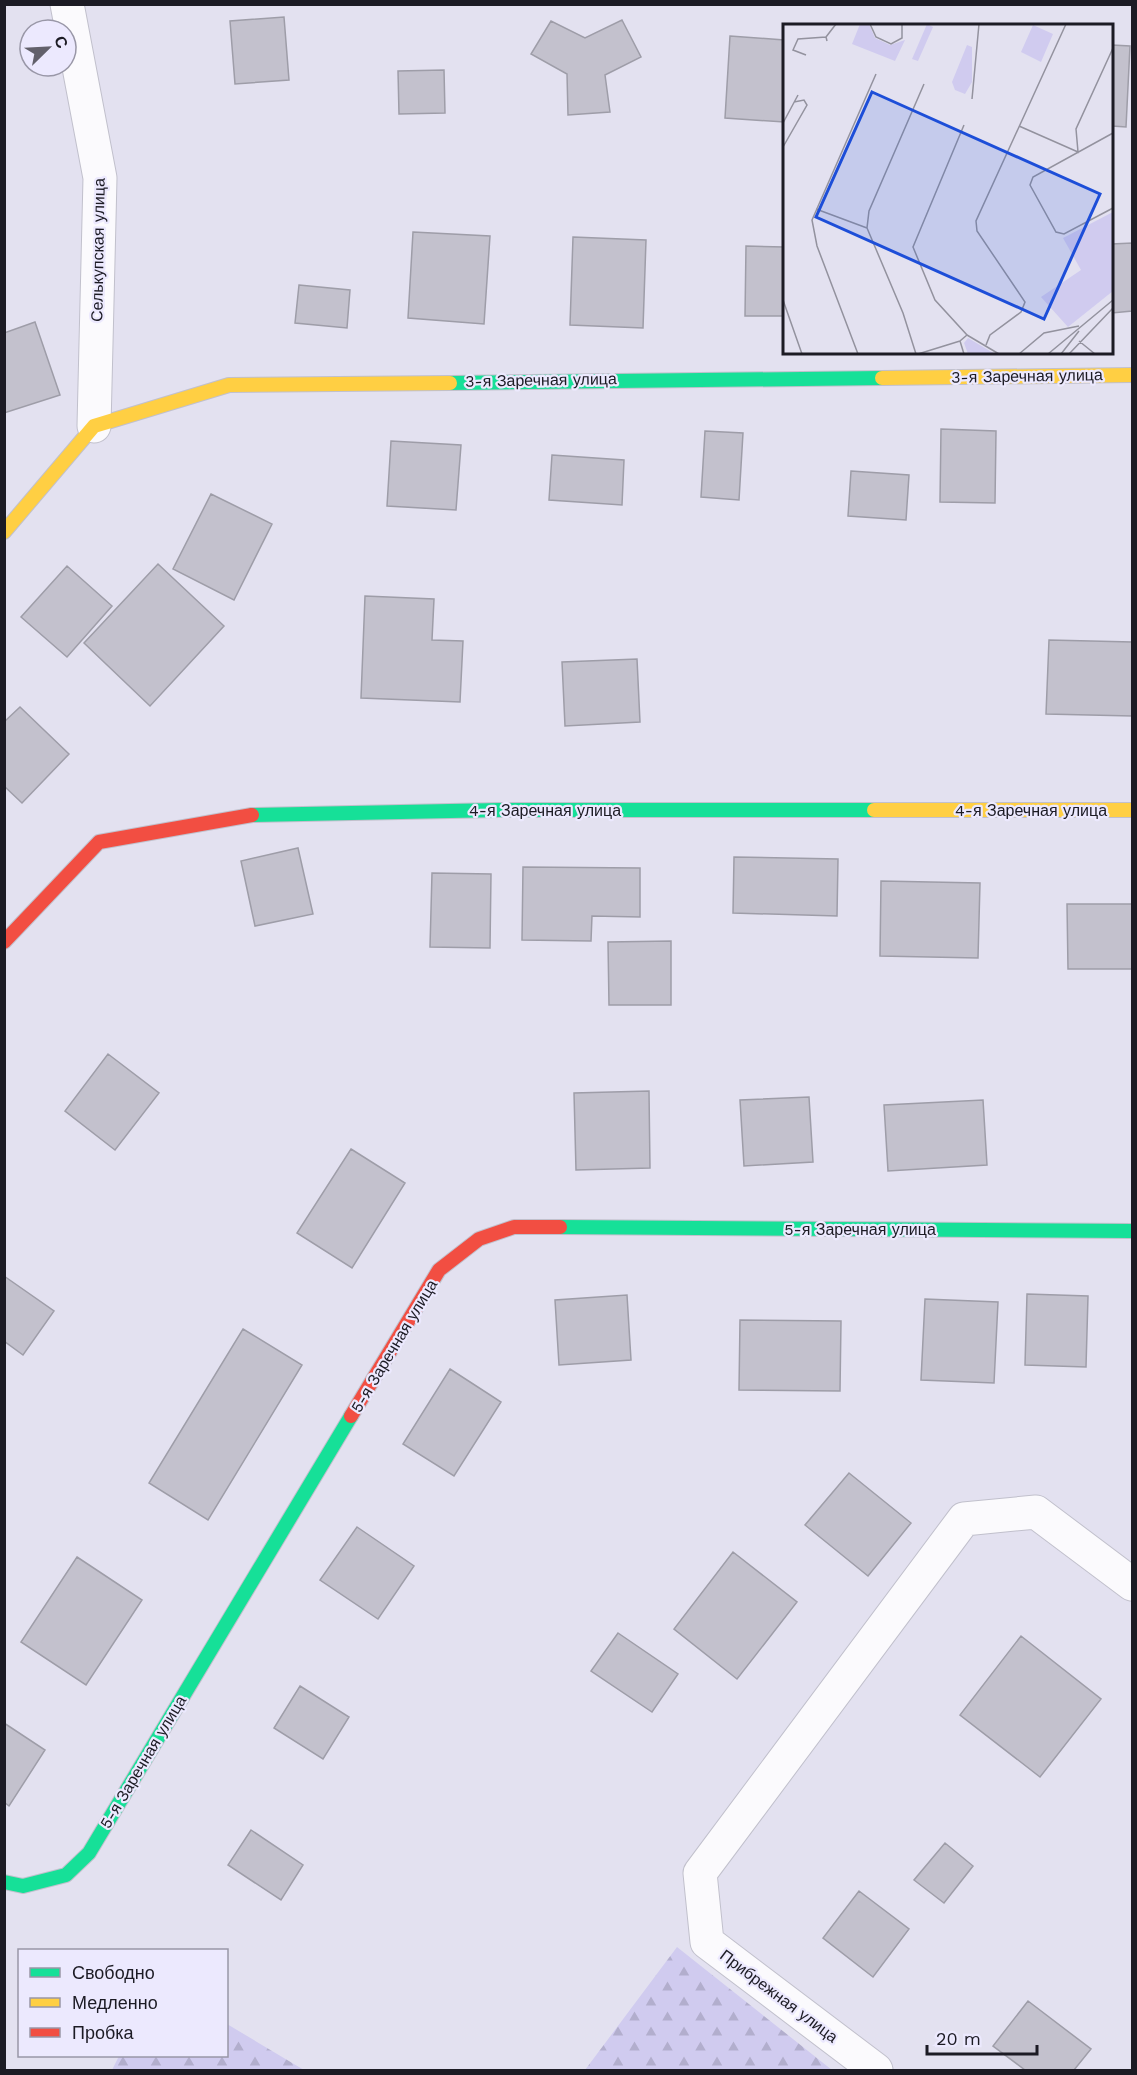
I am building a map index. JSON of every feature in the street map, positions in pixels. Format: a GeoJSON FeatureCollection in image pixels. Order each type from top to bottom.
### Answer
{"type":"FeatureCollection","features":[{"type":"Feature","properties":{"kind":"street","name":"Селькупская улица"},"geometry":{"type":"LineString","coordinates":[[67,4],[100,178],[94,426]]}},
{"type":"Feature","properties":{"kind":"street","name":"3-я Заречная улица"},"geometry":{"type":"LineString","coordinates":[[94,426],[229,385],[1132,375]]}},
{"type":"Feature","properties":{"kind":"street"},"geometry":{"type":"LineString","coordinates":[[4,532],[94,426]]}},
{"type":"Feature","properties":{"kind":"street","name":"4-я Заречная улица"},"geometry":{"type":"LineString","coordinates":[[4,942],[99,842],[256,813],[499,810],[1132,810]]}},
{"type":"Feature","properties":{"kind":"street","name":"5-я Заречная улица"},"geometry":{"type":"LineString","coordinates":[[4,1882],[23,1886],[66,1875],[89,1852],[439,1270],[479,1239],[514,1227],[1132,1231]]}},
{"type":"Feature","properties":{"kind":"street","name":"Прибрежная улица"},"geometry":{"type":"LineString","coordinates":[[876,2070],[707,1942],[700,1873],[964,1519],[1036,1512],[1132,1584]]}},
{"type":"Feature","properties":{"kind":"green space"},"geometry":{"type":"Polygon","coordinates":[[[677,1947],[832,2070],[585,2070],[677,1947]]]}},
{"type":"Feature","properties":{"kind":"green space"},"geometry":{"type":"Polygon","coordinates":[[[228,2025],[304,2070],[112,2070],[118,2057],[228,2057],[228,2025]]]}},
{"type":"Feature","properties":{"kind":"building"},"geometry":{"type":"Polygon","coordinates":[[[284,17],[289,80],[235,84],[230,21],[284,17]]]}},
{"type":"Feature","properties":{"kind":"building"},"geometry":{"type":"Polygon","coordinates":[[[622,20],[641,57],[605,75],[610,112],[568,115],[567,74],[531,54],[551,21],[585,38],[622,20]]]}},
{"type":"Feature","properties":{"kind":"building"},"geometry":{"type":"Polygon","coordinates":[[[730,36],[783,40],[783,122],[725,118],[730,36]]]}},
{"type":"Feature","properties":{"kind":"building"},"geometry":{"type":"Polygon","coordinates":[[[1113,45],[1130,46],[1126,127],[1113,126],[1113,45]]]}},
{"type":"Feature","properties":{"kind":"building"},"geometry":{"type":"Polygon","coordinates":[[[444,70],[445,113],[399,114],[398,71],[444,70]]]}},
{"type":"Feature","properties":{"kind":"building"},"geometry":{"type":"Polygon","coordinates":[[[413,232],[490,236],[484,324],[408,318],[413,232]]]}},
{"type":"Feature","properties":{"kind":"building"},"geometry":{"type":"Polygon","coordinates":[[[573,237],[646,240],[643,328],[570,325],[573,237]]]}},
{"type":"Feature","properties":{"kind":"building"},"geometry":{"type":"Polygon","coordinates":[[[1132,243],[1132,311],[1113,313],[1113,244],[1132,243]]]}},
{"type":"Feature","properties":{"kind":"building"},"geometry":{"type":"Polygon","coordinates":[[[746,246],[783,247],[783,316],[745,316],[746,246]]]}},
{"type":"Feature","properties":{"kind":"building"},"geometry":{"type":"Polygon","coordinates":[[[299,285],[350,290],[347,328],[295,323],[299,285]]]}},
{"type":"Feature","properties":{"kind":"building"},"geometry":{"type":"Polygon","coordinates":[[[35,322],[60,395],[4,413],[4,333],[35,322]]]}},
{"type":"Feature","properties":{"kind":"building"},"geometry":{"type":"Polygon","coordinates":[[[941,429],[996,431],[995,503],[940,502],[941,429]]]}},
{"type":"Feature","properties":{"kind":"building"},"geometry":{"type":"Polygon","coordinates":[[[705,431],[743,433],[739,500],[701,497],[705,431]]]}},
{"type":"Feature","properties":{"kind":"building"},"geometry":{"type":"Polygon","coordinates":[[[391,441],[461,445],[456,510],[387,506],[391,441]]]}},
{"type":"Feature","properties":{"kind":"building"},"geometry":{"type":"Polygon","coordinates":[[[552,455],[624,460],[622,505],[549,500],[552,455]]]}},
{"type":"Feature","properties":{"kind":"building"},"geometry":{"type":"Polygon","coordinates":[[[851,471],[909,475],[906,520],[848,516],[851,471]]]}},
{"type":"Feature","properties":{"kind":"building"},"geometry":{"type":"Polygon","coordinates":[[[211,494],[272,524],[234,600],[173,569],[211,494]]]}},
{"type":"Feature","properties":{"kind":"building"},"geometry":{"type":"Polygon","coordinates":[[[158,564],[224,626],[150,706],[84,643],[158,564]]]}},
{"type":"Feature","properties":{"kind":"building"},"geometry":{"type":"Polygon","coordinates":[[[67,566],[112,606],[67,657],[21,617],[67,566]]]}},
{"type":"Feature","properties":{"kind":"building"},"geometry":{"type":"Polygon","coordinates":[[[365,596],[434,599],[432,640],[463,641],[460,702],[361,698],[365,596]]]}},
{"type":"Feature","properties":{"kind":"building"},"geometry":{"type":"Polygon","coordinates":[[[1049,640],[1132,642],[1132,716],[1046,714],[1049,640]]]}},
{"type":"Feature","properties":{"kind":"building"},"geometry":{"type":"Polygon","coordinates":[[[637,659],[640,722],[565,726],[562,662],[637,659]]]}},
{"type":"Feature","properties":{"kind":"building"},"geometry":{"type":"Polygon","coordinates":[[[20,707],[69,754],[22,803],[4,786],[4,722],[20,707]]]}},
{"type":"Feature","properties":{"kind":"building"},"geometry":{"type":"Polygon","coordinates":[[[298,848],[313,914],[255,926],[241,861],[298,848]]]}},
{"type":"Feature","properties":{"kind":"building"},"geometry":{"type":"Polygon","coordinates":[[[734,857],[838,859],[837,916],[733,913],[734,857]]]}},
{"type":"Feature","properties":{"kind":"building"},"geometry":{"type":"Polygon","coordinates":[[[523,867],[640,868],[640,917],[592,916],[591,941],[522,940],[523,867]]]}},
{"type":"Feature","properties":{"kind":"building"},"geometry":{"type":"Polygon","coordinates":[[[432,873],[491,874],[490,948],[430,947],[432,873]]]}},
{"type":"Feature","properties":{"kind":"building"},"geometry":{"type":"Polygon","coordinates":[[[881,881],[980,883],[978,958],[880,956],[881,881]]]}},
{"type":"Feature","properties":{"kind":"building"},"geometry":{"type":"Polygon","coordinates":[[[1067,904],[1132,904],[1132,969],[1068,969],[1067,904]]]}},
{"type":"Feature","properties":{"kind":"building"},"geometry":{"type":"Polygon","coordinates":[[[671,941],[671,1005],[609,1005],[608,942],[671,941]]]}},
{"type":"Feature","properties":{"kind":"building"},"geometry":{"type":"Polygon","coordinates":[[[108,1054],[159,1093],[115,1150],[65,1111],[108,1054]]]}},
{"type":"Feature","properties":{"kind":"building"},"geometry":{"type":"Polygon","coordinates":[[[649,1091],[650,1168],[576,1170],[574,1093],[649,1091]]]}},
{"type":"Feature","properties":{"kind":"building"},"geometry":{"type":"Polygon","coordinates":[[[809,1097],[813,1162],[744,1166],[740,1100],[809,1097]]]}},
{"type":"Feature","properties":{"kind":"building"},"geometry":{"type":"Polygon","coordinates":[[[983,1100],[987,1165],[888,1171],[884,1105],[983,1100]]]}},
{"type":"Feature","properties":{"kind":"building"},"geometry":{"type":"Polygon","coordinates":[[[351,1149],[405,1183],[352,1268],[297,1233],[351,1149]]]}},
{"type":"Feature","properties":{"kind":"building"},"geometry":{"type":"Polygon","coordinates":[[[4,1276],[54,1311],[23,1355],[4,1341],[4,1276]]]}},
{"type":"Feature","properties":{"kind":"building"},"geometry":{"type":"Polygon","coordinates":[[[1027,1294],[1088,1296],[1086,1367],[1025,1365],[1027,1294]]]}},
{"type":"Feature","properties":{"kind":"building"},"geometry":{"type":"Polygon","coordinates":[[[627,1295],[631,1360],[559,1365],[555,1300],[627,1295]]]}},
{"type":"Feature","properties":{"kind":"building"},"geometry":{"type":"Polygon","coordinates":[[[925,1299],[998,1302],[994,1383],[921,1380],[925,1299]]]}},
{"type":"Feature","properties":{"kind":"building"},"geometry":{"type":"Polygon","coordinates":[[[740,1320],[841,1321],[840,1391],[739,1390],[740,1320]]]}},
{"type":"Feature","properties":{"kind":"building"},"geometry":{"type":"Polygon","coordinates":[[[243,1329],[302,1365],[208,1520],[149,1483],[243,1329]]]}},
{"type":"Feature","properties":{"kind":"building"},"geometry":{"type":"Polygon","coordinates":[[[450,1369],[501,1402],[454,1476],[403,1444],[450,1369]]]}},
{"type":"Feature","properties":{"kind":"building"},"geometry":{"type":"Polygon","coordinates":[[[849,1473],[911,1523],[868,1576],[805,1525],[849,1473]]]}},
{"type":"Feature","properties":{"kind":"building"},"geometry":{"type":"Polygon","coordinates":[[[357,1527],[414,1566],[378,1619],[320,1580],[357,1527]]]}},
{"type":"Feature","properties":{"kind":"building"},"geometry":{"type":"Polygon","coordinates":[[[733,1552],[797,1602],[737,1679],[674,1629],[733,1552]]]}},
{"type":"Feature","properties":{"kind":"building"},"geometry":{"type":"Polygon","coordinates":[[[77,1557],[142,1600],[86,1685],[21,1642],[77,1557]]]}},
{"type":"Feature","properties":{"kind":"building"},"geometry":{"type":"Polygon","coordinates":[[[618,1633],[678,1674],[652,1712],[591,1671],[618,1633]]]}},
{"type":"Feature","properties":{"kind":"building"},"geometry":{"type":"Polygon","coordinates":[[[1021,1636],[1101,1699],[1040,1777],[960,1715],[1021,1636]]]}},
{"type":"Feature","properties":{"kind":"building"},"geometry":{"type":"Polygon","coordinates":[[[300,1686],[349,1717],[323,1759],[274,1728],[300,1686]]]}},
{"type":"Feature","properties":{"kind":"building"},"geometry":{"type":"Polygon","coordinates":[[[4,1723],[45,1750],[9,1806],[4,1802],[4,1723]]]}},
{"type":"Feature","properties":{"kind":"building"},"geometry":{"type":"Polygon","coordinates":[[[251,1830],[303,1865],[281,1900],[228,1865],[251,1830]]]}},
{"type":"Feature","properties":{"kind":"building"},"geometry":{"type":"Polygon","coordinates":[[[945,1843],[973,1866],[944,1903],[914,1880],[945,1843]]]}},
{"type":"Feature","properties":{"kind":"building"},"geometry":{"type":"Polygon","coordinates":[[[859,1891],[909,1929],[873,1977],[823,1938],[859,1891]]]}},
{"type":"Feature","properties":{"kind":"building"},"geometry":{"type":"Polygon","coordinates":[[[1028,2001],[1091,2049],[1074,2070],[1025,2070],[993,2046],[1028,2001]]]}},
{"type":"Feature","properties":{"kind":"traffic: fast"},"geometry":{"type":"LineString","coordinates":[[450,383],[882,378]]}},
{"type":"Feature","properties":{"kind":"traffic: fast"},"geometry":{"type":"LineString","coordinates":[[252,815],[499,810],[874,810]]}},
{"type":"Feature","properties":{"kind":"traffic: fast"},"geometry":{"type":"LineString","coordinates":[[560,1227],[1132,1231]]}},
{"type":"Feature","properties":{"kind":"traffic: fast"},"geometry":{"type":"LineString","coordinates":[[4,1882],[23,1886],[66,1875],[89,1853],[351,1416]]}},
{"type":"Feature","properties":{"kind":"traffic: slow"},"geometry":{"type":"LineString","coordinates":[[882,378],[1132,375]]}},
{"type":"Feature","properties":{"kind":"traffic: slow"},"geometry":{"type":"LineString","coordinates":[[4,532],[94,426],[229,385],[450,383]]}},
{"type":"Feature","properties":{"kind":"traffic: slow"},"geometry":{"type":"LineString","coordinates":[[874,810],[1132,810]]}},
{"type":"Feature","properties":{"kind":"traffic: jam"},"geometry":{"type":"LineString","coordinates":[[4,942],[99,842],[252,815]]}},
{"type":"Feature","properties":{"kind":"traffic: jam"},"geometry":{"type":"LineString","coordinates":[[351,1416],[439,1270],[479,1239],[514,1227],[560,1227]]}}]}
